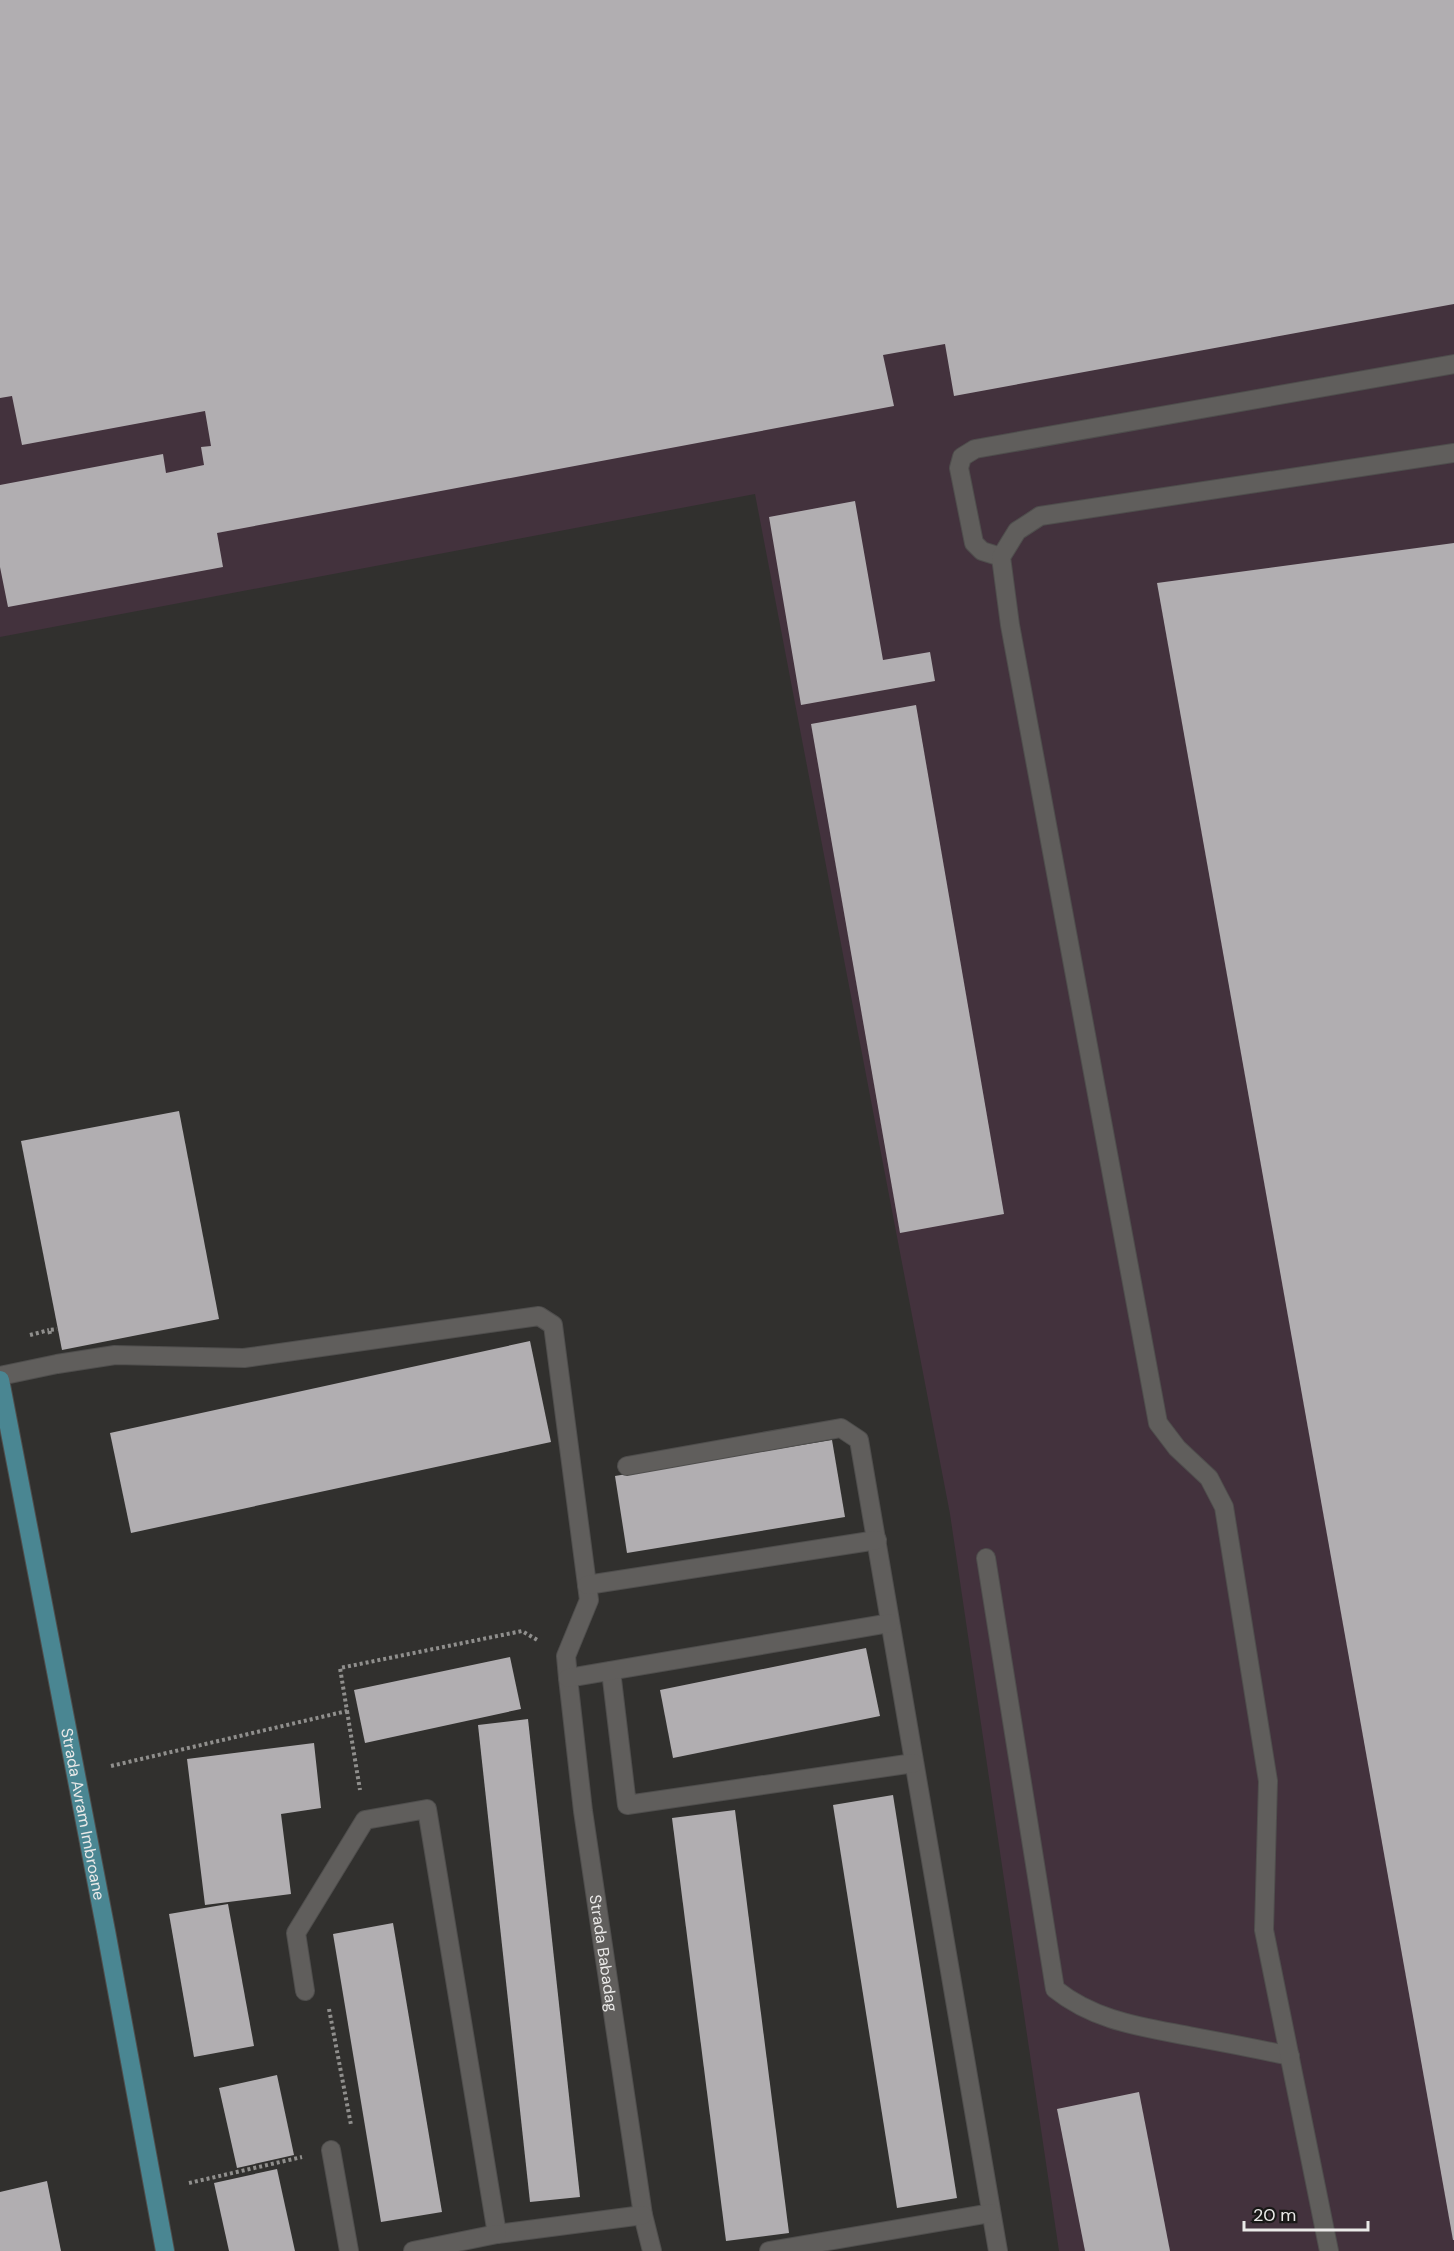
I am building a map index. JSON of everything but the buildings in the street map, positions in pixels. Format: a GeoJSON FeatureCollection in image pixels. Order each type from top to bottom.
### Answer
{"type":"FeatureCollection","features":[{"type":"Feature","properties":{"kind":"main road","name":"Strada Avram Imbroane"},"geometry":{"type":"LineString","coordinates":[[0,1378],[165,2251]]}},
{"type":"Feature","properties":{"kind":"street"},"geometry":{"type":"LineString","coordinates":[[1000,557],[982,551],[974,543],[959,468],[962,457],[975,449],[1454,364]]}},
{"type":"Feature","properties":{"kind":"street"},"geometry":{"type":"LineString","coordinates":[[1329,2251],[1264,1930],[1268,1781],[1224,1507],[1209,1478],[1177,1448],[1158,1424],[1012,637],[1000,557],[1017,531],[1040,516],[1454,453]]}},
{"type":"Feature","properties":{"kind":"street"},"geometry":{"type":"LineString","coordinates":[[0,1378],[57,1364],[115,1355],[244,1358],[540,1316],[553,1325],[589,1600],[566,1656]]}},
{"type":"Feature","properties":{"kind":"street"},"geometry":{"type":"LineString","coordinates":[[627,1466],[841,1428],[859,1440],[998,2251]]}},
{"type":"Feature","properties":{"kind":"street"},"geometry":{"type":"LineString","coordinates":[[587,1585],[876,1540]]}},
{"type":"Feature","properties":{"kind":"street"},"geometry":{"type":"LineString","coordinates":[[986,1557],[1055,1989],[1088,2012],[1128,2024],[1290,2056]]}},
{"type":"Feature","properties":{"kind":"street"},"geometry":{"type":"LineString","coordinates":[[567,1678],[890,1623]]}},
{"type":"Feature","properties":{"kind":"street","name":"Strada Babadag"},"geometry":{"type":"LineString","coordinates":[[566,1656],[583,1811],[643,2215],[652,2251]]}},
{"type":"Feature","properties":{"kind":"street"},"geometry":{"type":"LineString","coordinates":[[612,1671],[627,1805],[914,1763]]}},
{"type":"Feature","properties":{"kind":"street"},"geometry":{"type":"LineString","coordinates":[[305,1991],[296,1933],[365,1820],[427,1809],[497,2234]]}},
{"type":"Feature","properties":{"kind":"street"},"geometry":{"type":"LineString","coordinates":[[331,2150],[349,2251]]}},
{"type":"Feature","properties":{"kind":"street"},"geometry":{"type":"LineString","coordinates":[[769,2251],[991,2213]]}},
{"type":"Feature","properties":{"kind":"street"},"geometry":{"type":"LineString","coordinates":[[413,2251],[497,2234],[643,2215]]}},
{"type":"Feature","properties":{"kind":"path"},"geometry":{"type":"LineString","coordinates":[[30,1335],[49,1330]]}},
{"type":"Feature","properties":{"kind":"path"},"geometry":{"type":"LineString","coordinates":[[365,1820],[340,1668],[522,1631],[566,1656]]}},
{"type":"Feature","properties":{"kind":"path"},"geometry":{"type":"LineString","coordinates":[[111,1766],[347,1711]]}},
{"type":"Feature","properties":{"kind":"path"},"geometry":{"type":"LineString","coordinates":[[189,2183],[354,2145],[329,2008],[305,1991]]}},
{"type":"Feature","properties":{"kind":"shaded area"},"geometry":{"type":"Polygon","coordinates":[[[0,0],[1454,0],[1454,2251],[1059,2251],[950,1514],[755,494],[0,637],[0,0]]]}}]}
